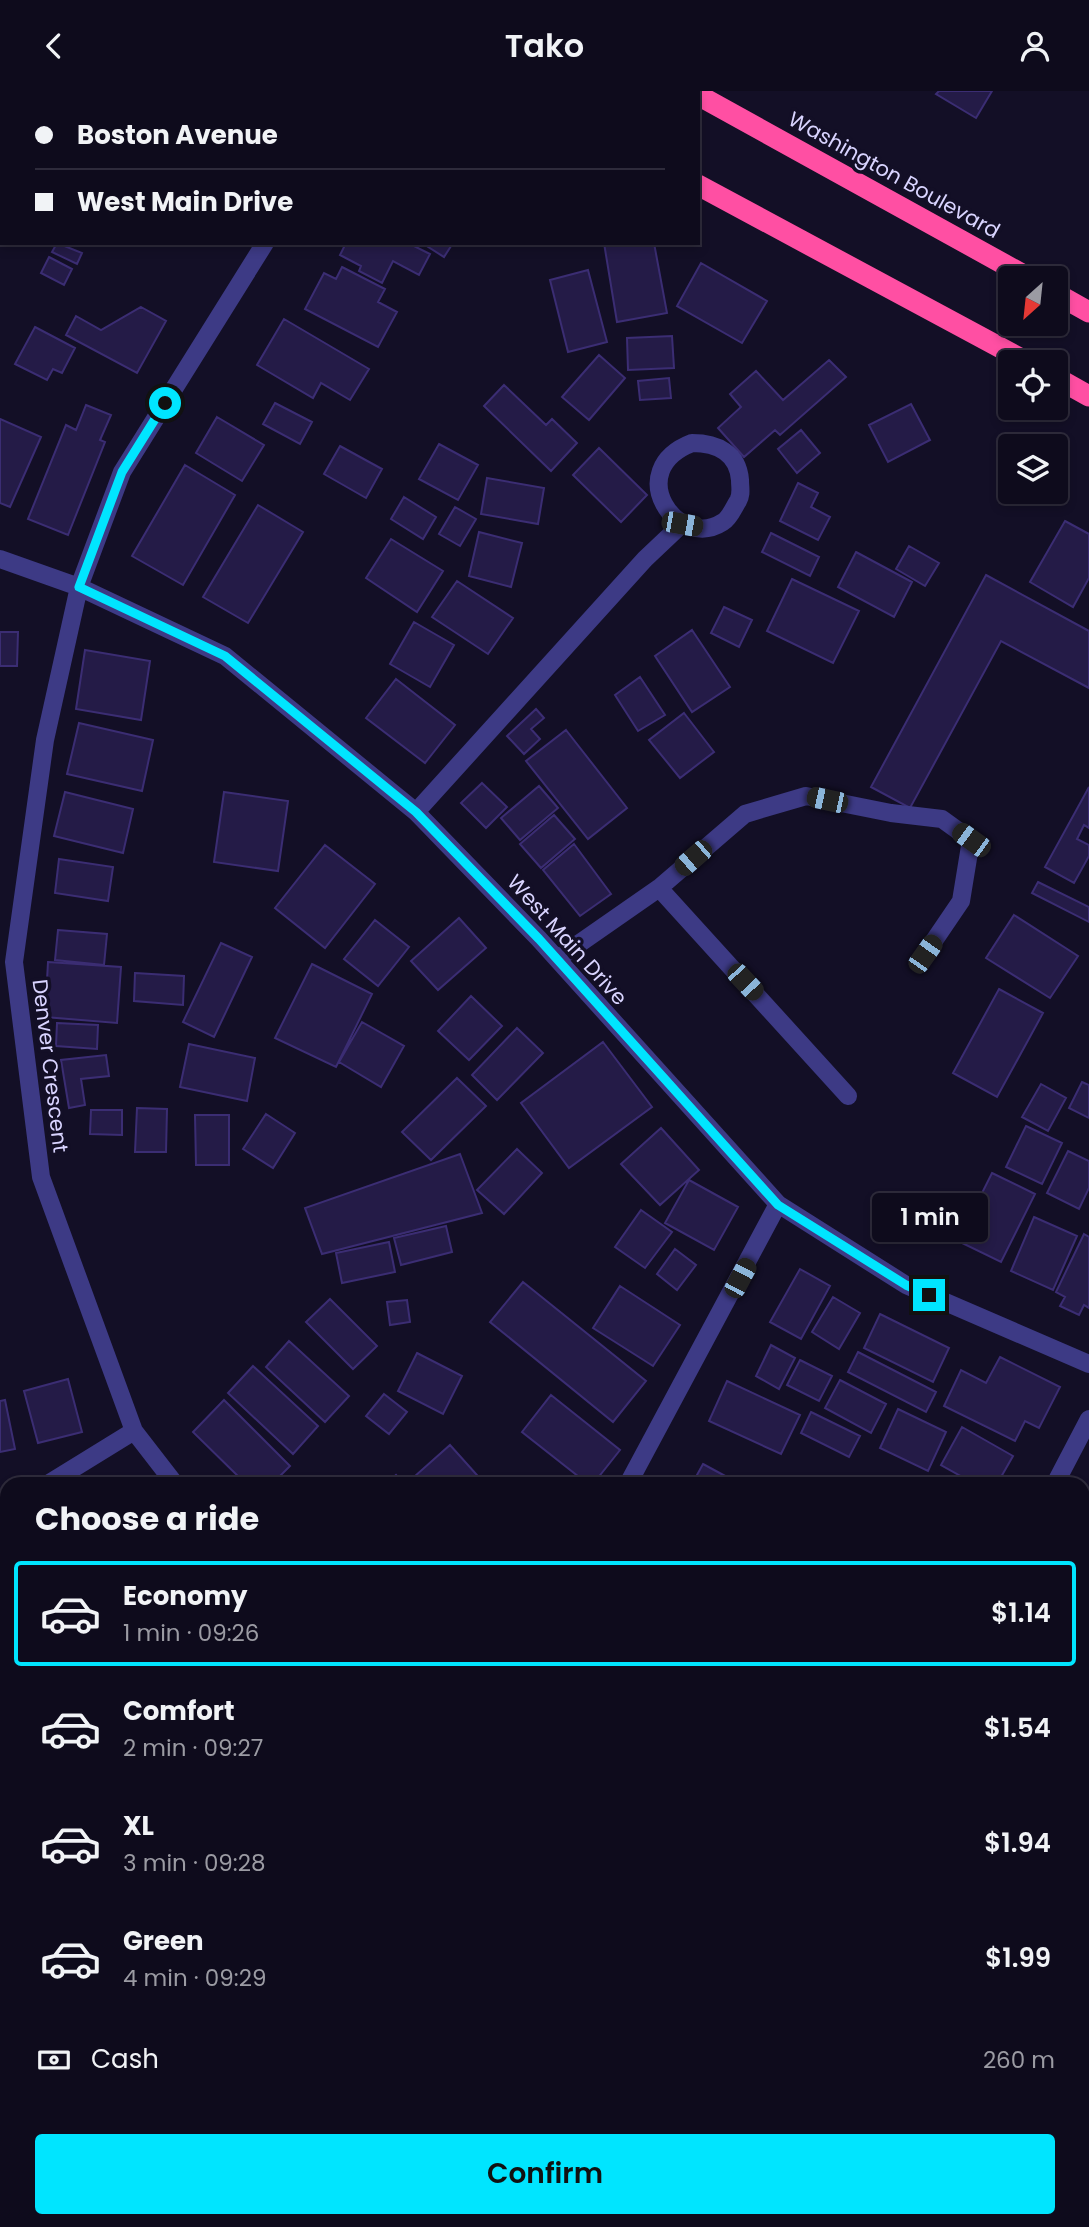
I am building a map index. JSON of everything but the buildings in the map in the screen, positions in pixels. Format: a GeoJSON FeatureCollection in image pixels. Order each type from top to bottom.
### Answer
{"type":"FeatureCollection","features":[{"type":"Feature","properties":{"kind":"highway","name":"Washington Boulevard"},"geometry":{"type":"LineString","coordinates":[[700,96],[1007,266]]}},
{"type":"Feature","properties":{"kind":"highway"},"geometry":{"type":"LineString","coordinates":[[700,186],[1005,350]]}},
{"type":"Feature","properties":{"kind":"highway"},"geometry":{"type":"LineString","coordinates":[[1068,300],[1089,312]]}},
{"type":"Feature","properties":{"kind":"highway"},"geometry":{"type":"LineString","coordinates":[[1068,384],[1089,395]]}},
{"type":"Feature","properties":{"kind":"street","name":"Denver Crescent"},"geometry":{"type":"LineString","coordinates":[[170,1477],[134,1431],[41,1177],[13,962],[45,740],[79,587],[122,472],[264,245]]}},
{"type":"Feature","properties":{"kind":"street"},"geometry":{"type":"LineString","coordinates":[[692,443],[709,443],[729,453],[739,465],[741,496],[726,521],[708,529],[682,524],[661,502],[658,474],[665,460],[678,449],[692,443]]}},
{"type":"Feature","properties":{"kind":"street"},"geometry":{"type":"LineString","coordinates":[[416,812],[645,559],[682,524]]}},
{"type":"Feature","properties":{"kind":"street","name":"West Main Drive"},"geometry":{"type":"LineString","coordinates":[[0,559],[79,587],[225,656],[416,812],[557,959],[778,1205],[906,1285],[1089,1364]]}},
{"type":"Feature","properties":{"kind":"street"},"geometry":{"type":"LineString","coordinates":[[557,959],[659,888],[745,814],[806,796],[891,813],[942,819],[971,840],[961,901],[925,954]]}},
{"type":"Feature","properties":{"kind":"street"},"geometry":{"type":"LineString","coordinates":[[659,888],[848,1096]]}},
{"type":"Feature","properties":{"kind":"street"},"geometry":{"type":"LineString","coordinates":[[632,1477],[778,1205]]}},
{"type":"Feature","properties":{"kind":"street"},"geometry":{"type":"LineString","coordinates":[[1059,1477],[1089,1419]]}},
{"type":"Feature","properties":{"kind":"street"},"geometry":{"type":"LineString","coordinates":[[59,1477],[134,1431]]}},
{"type":"Feature","properties":{"kind":"route"},"geometry":{"type":"LineString","coordinates":[[165,403],[122,472],[79,587],[225,656],[416,812],[539,939],[778,1205],[906,1285],[929,1295]]}}]}
